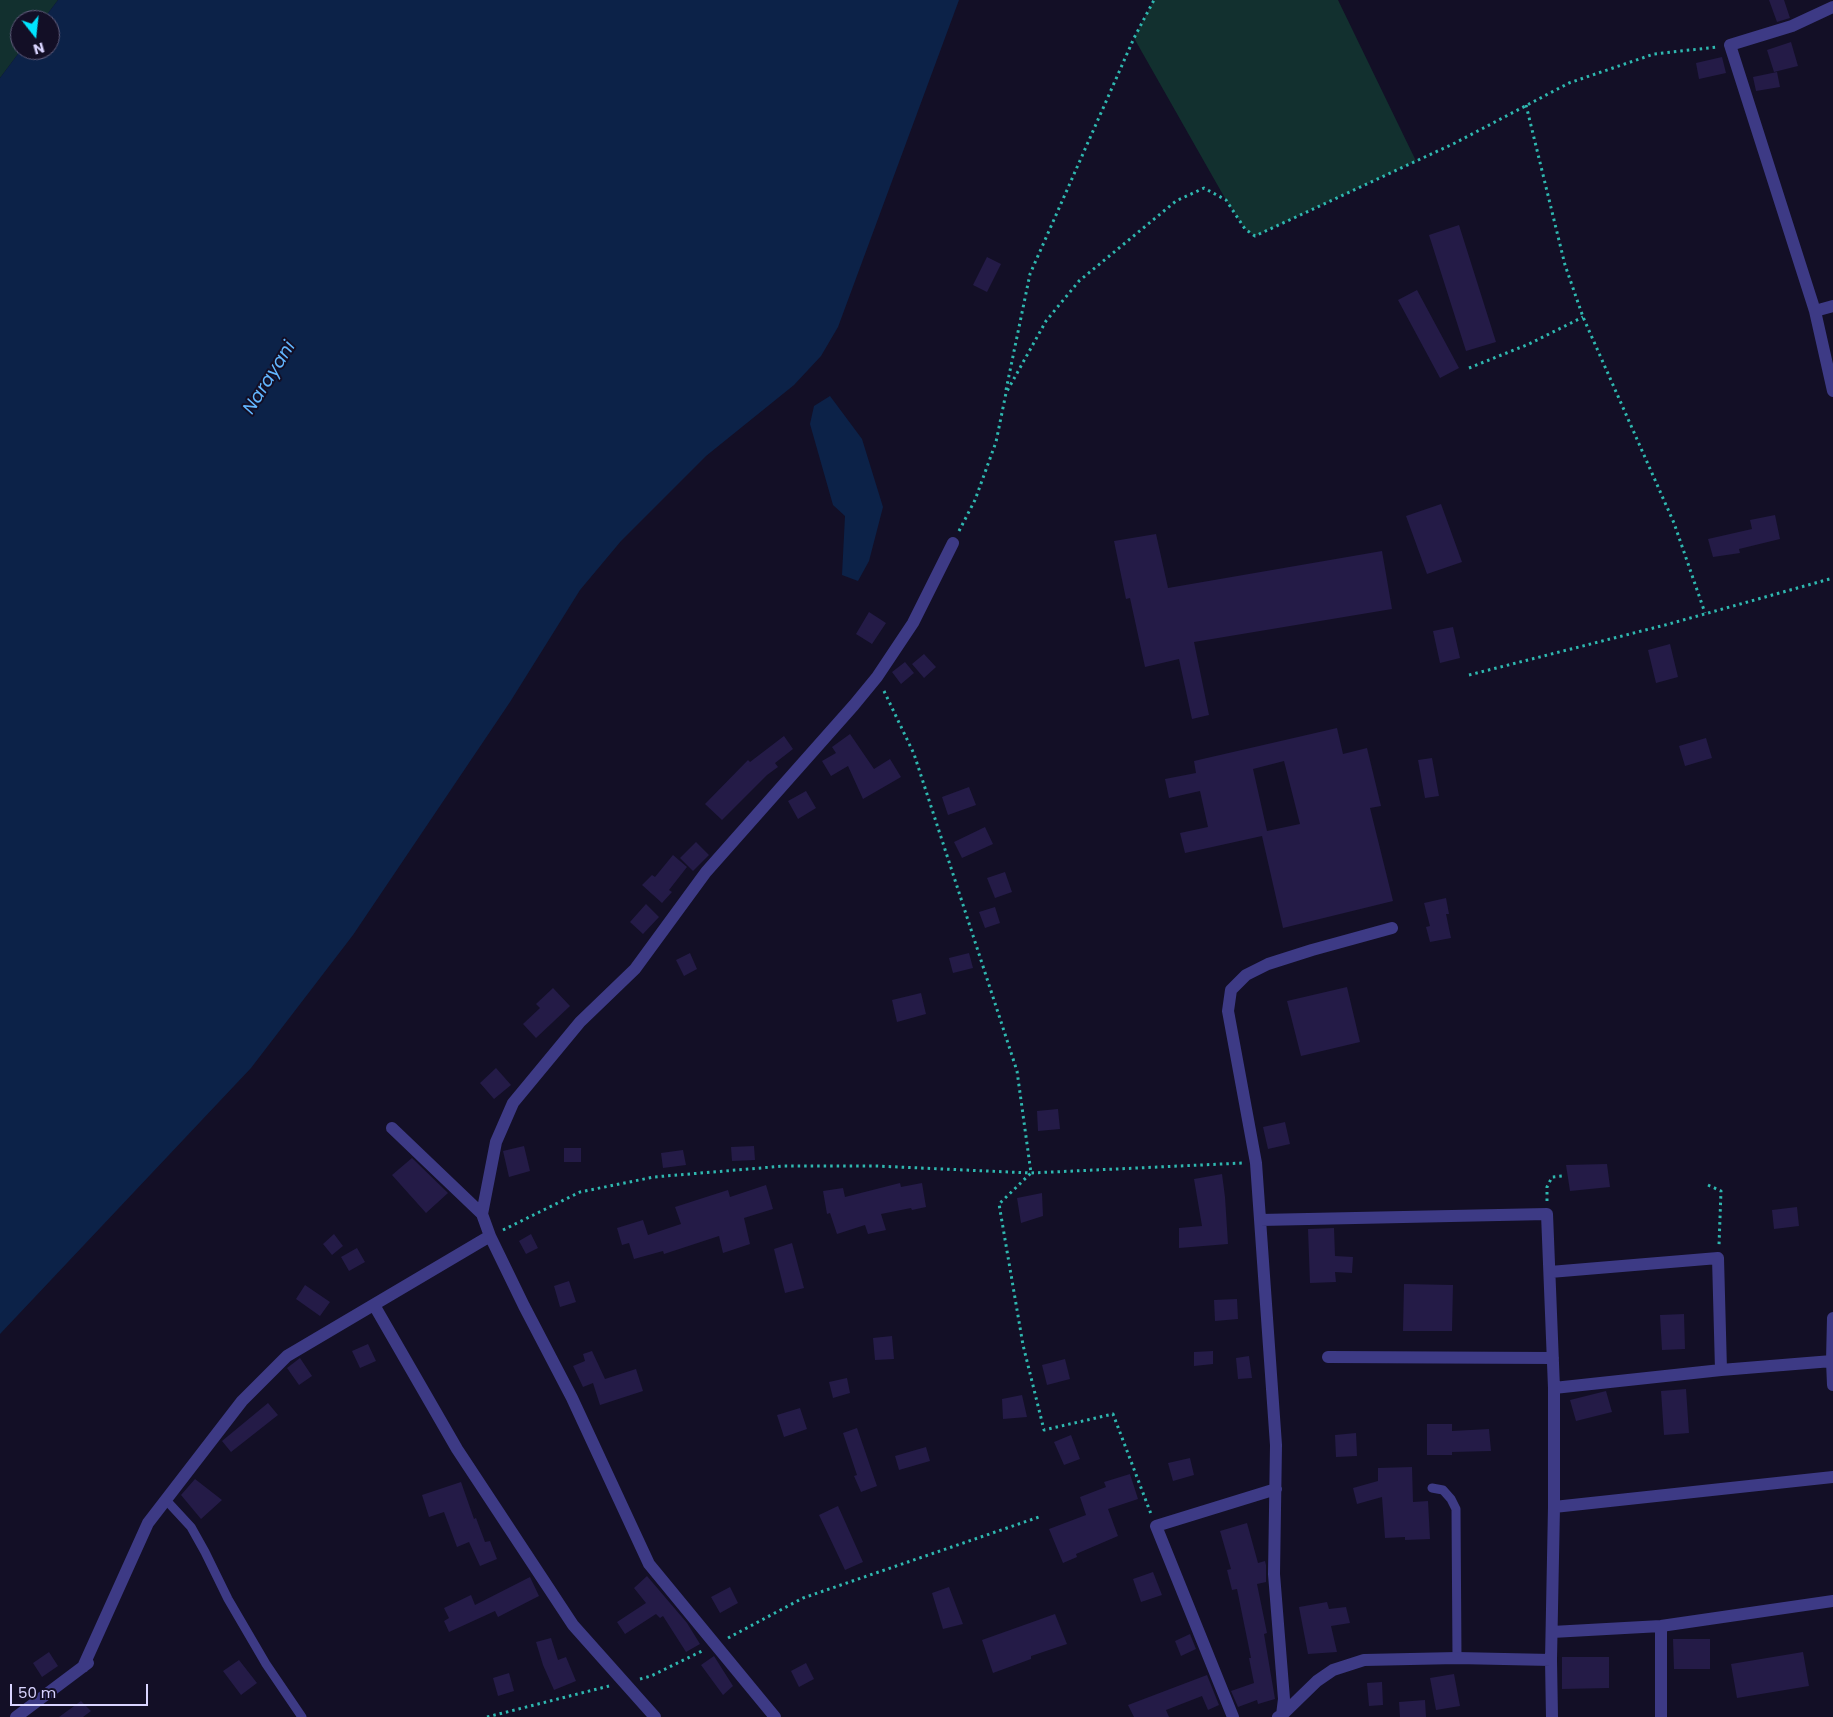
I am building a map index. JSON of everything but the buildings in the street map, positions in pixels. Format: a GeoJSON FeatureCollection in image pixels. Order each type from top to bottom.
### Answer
{"type":"FeatureCollection","features":[{"type":"Feature","properties":{"kind":"street"},"geometry":{"type":"LineString","coordinates":[[1833,8],[1792,26],[1730,45],[1815,311],[1833,391]]}},
{"type":"Feature","properties":{"kind":"street"},"geometry":{"type":"LineString","coordinates":[[1815,311],[1833,306]]}},
{"type":"Feature","properties":{"kind":"street"},"geometry":{"type":"LineString","coordinates":[[482,1214],[496,1142],[513,1104],[580,1022],[635,969],[706,872],[877,677],[913,623],[953,543]]}},
{"type":"Feature","properties":{"kind":"street"},"geometry":{"type":"LineString","coordinates":[[1280,1716],[1284,1699],[1274,1574],[1276,1445],[1256,1163],[1228,1012],[1231,990],[1246,975],[1268,964],[1392,928]]}},
{"type":"Feature","properties":{"kind":"street"},"geometry":{"type":"LineString","coordinates":[[392,1128],[482,1214],[490,1236],[572,1398],[649,1564],[775,1717]]}},
{"type":"Feature","properties":{"kind":"street"},"geometry":{"type":"LineString","coordinates":[[1260,1220],[1547,1214],[1554,1388],[1552,1717]]}},
{"type":"Feature","properties":{"kind":"street"},"geometry":{"type":"LineString","coordinates":[[83,1667],[148,1522],[242,1401],[287,1356],[490,1236]]}},
{"type":"Feature","properties":{"kind":"street"},"geometry":{"type":"LineString","coordinates":[[1550,1272],[1718,1258],[1721,1370]]}},
{"type":"Feature","properties":{"kind":"street"},"geometry":{"type":"LineString","coordinates":[[374,1305],[457,1449],[573,1625],[655,1717]]}},
{"type":"Feature","properties":{"kind":"street"},"geometry":{"type":"LineString","coordinates":[[1833,1318],[1833,1385]]}},
{"type":"Feature","properties":{"kind":"street"},"geometry":{"type":"LineString","coordinates":[[1328,1357],[1553,1358]]}},
{"type":"Feature","properties":{"kind":"street"},"geometry":{"type":"LineString","coordinates":[[1554,1388],[1721,1370],[1832,1361]]}},
{"type":"Feature","properties":{"kind":"street"},"geometry":{"type":"LineString","coordinates":[[1554,1508],[1833,1477]]}},
{"type":"Feature","properties":{"kind":"street"},"geometry":{"type":"LineString","coordinates":[[1233,1717],[1156,1526],[1276,1489]]}},
{"type":"Feature","properties":{"kind":"street"},"geometry":{"type":"LineString","coordinates":[[1552,1632],[1660,1626],[1833,1601]]}},
{"type":"Feature","properties":{"kind":"street"},"geometry":{"type":"LineString","coordinates":[[1660,1626],[1661,1717]]}},
{"type":"Feature","properties":{"kind":"street"},"geometry":{"type":"LineString","coordinates":[[16,1717],[96,1657]]}},
{"type":"Feature","properties":{"kind":"street"},"geometry":{"type":"LineString","coordinates":[[1280,1716],[1317,1681],[1333,1670],[1364,1660],[1457,1658],[1551,1660]]}},
{"type":"Feature","properties":{"kind":"lane"},"geometry":{"type":"LineString","coordinates":[[1432,1488],[1444,1490],[1456,1509],[1457,1658]]}},
{"type":"Feature","properties":{"kind":"lane"},"geometry":{"type":"LineString","coordinates":[[166,1500],[191,1527],[228,1599],[266,1664],[302,1717]]}},
{"type":"Feature","properties":{"kind":"path"},"geometry":{"type":"LineString","coordinates":[[953,543],[975,500],[996,442],[1030,274],[1134,38],[1154,0]]}},
{"type":"Feature","properties":{"kind":"path"},"geometry":{"type":"LineString","coordinates":[[1006,393],[1046,322],[1079,281],[1176,200],[1204,188],[1226,200],[1245,229],[1255,236],[1454,143],[1569,82],[1654,54],[1730,45]]}},
{"type":"Feature","properties":{"kind":"path"},"geometry":{"type":"LineString","coordinates":[[1526,105],[1565,265],[1584,317],[1674,523],[1705,614]]}},
{"type":"Feature","properties":{"kind":"path"},"geometry":{"type":"LineString","coordinates":[[1469,368],[1529,344],[1584,317]]}},
{"type":"Feature","properties":{"kind":"path"},"geometry":{"type":"LineString","coordinates":[[1468,674],[1705,614],[1833,578]]}},
{"type":"Feature","properties":{"kind":"path"},"geometry":{"type":"LineString","coordinates":[[877,677],[914,754],[1017,1071],[1031,1173]]}},
{"type":"Feature","properties":{"kind":"path"},"geometry":{"type":"LineString","coordinates":[[490,1236],[580,1192],[654,1177],[784,1166],[876,1166],[1031,1173],[1256,1163]]}},
{"type":"Feature","properties":{"kind":"path"},"geometry":{"type":"LineString","coordinates":[[1031,1173],[999,1204],[1023,1345],[1044,1430],[1113,1414],[1156,1526]]}},
{"type":"Feature","properties":{"kind":"path"},"geometry":{"type":"LineString","coordinates":[[1547,1214],[1547,1187],[1552,1178],[1562,1176]]}},
{"type":"Feature","properties":{"kind":"path"},"geometry":{"type":"LineString","coordinates":[[1708,1184],[1721,1191],[1718,1258]]}},
{"type":"Feature","properties":{"kind":"path"},"geometry":{"type":"LineString","coordinates":[[487,1717],[650,1676],[715,1645],[803,1598],[1039,1517]]}},
{"type":"Feature","properties":{"kind":"green space"},"geometry":{"type":"Polygon","coordinates":[[[0,0],[58,0],[50,10],[10,10],[10,60],[14,60],[0,78],[0,0]]]}},
{"type":"Feature","properties":{"kind":"green space"},"geometry":{"type":"Polygon","coordinates":[[[1154,0],[1338,0],[1416,161],[1255,236],[1245,229],[1226,200],[1134,38],[1154,0]]]}},
{"type":"Feature","properties":{"kind":"water","name":"Narayani"},"geometry":{"type":"Polygon","coordinates":[[[58,0],[959,0],[838,327],[821,356],[794,385],[706,456],[621,541],[580,590],[510,702],[353,935],[251,1068],[0,1334],[0,78],[14,60],[60,60],[60,10],[50,10],[58,0]]]}},
{"type":"Feature","properties":{"kind":"water"},"geometry":{"type":"Polygon","coordinates":[[[830,396],[862,439],[883,507],[869,561],[858,581],[842,575],[845,516],[833,505],[810,424],[814,406],[830,396]]]}}]}
